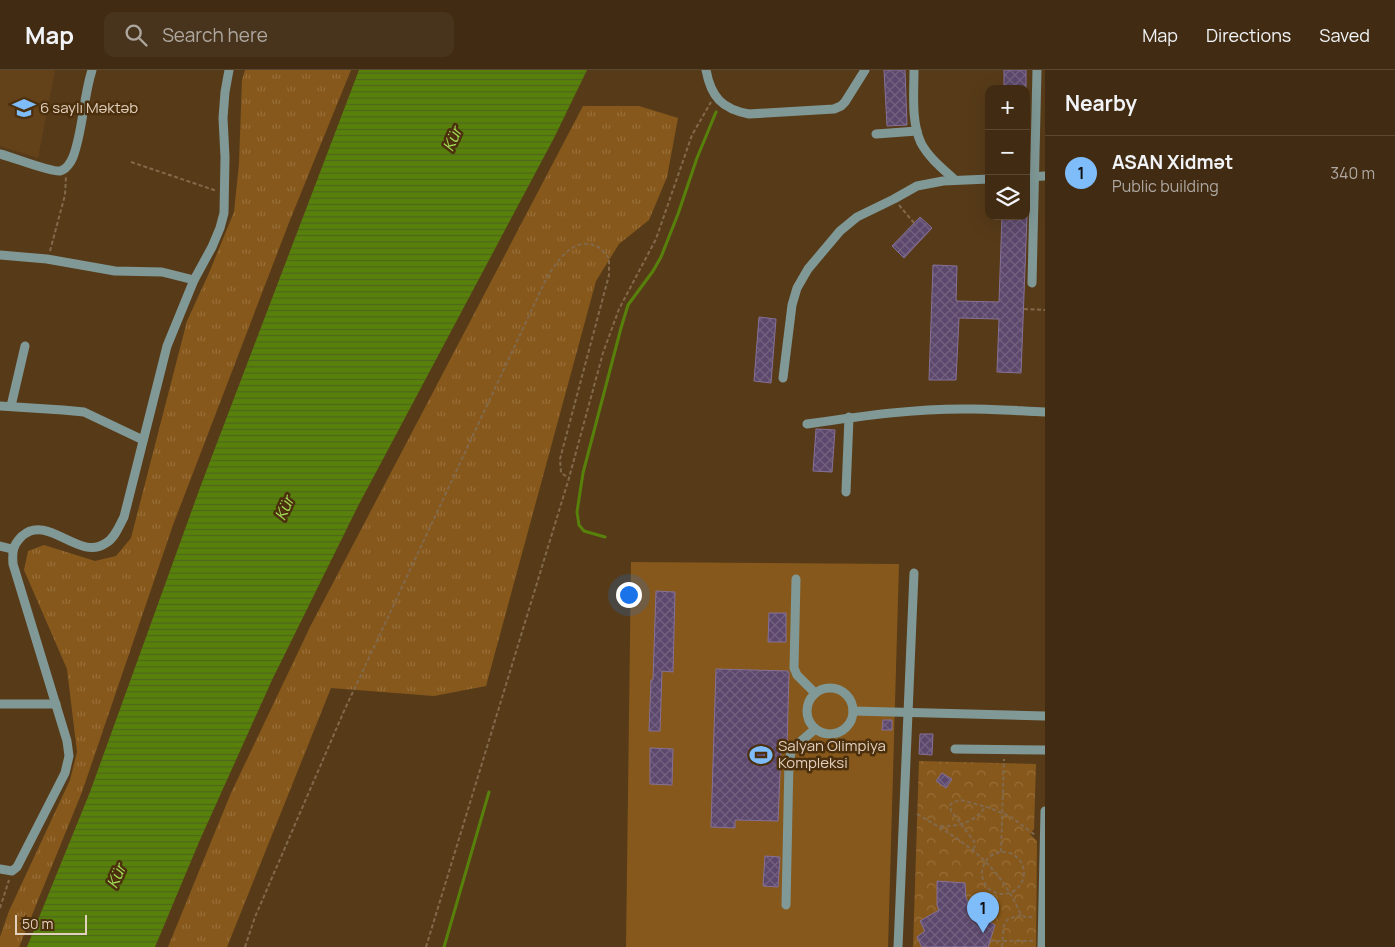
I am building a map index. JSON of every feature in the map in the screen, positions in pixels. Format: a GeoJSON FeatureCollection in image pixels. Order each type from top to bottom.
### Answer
{"type":"FeatureCollection","features":[{"type":"Feature","properties":{"kind":"street"},"geometry":{"type":"LineString","coordinates":[[0,154],[41,167],[60,171],[66,168],[72,159],[76,145],[87,84],[92,70]]}},
{"type":"Feature","properties":{"kind":"street"},"geometry":{"type":"LineString","coordinates":[[0,869],[12,870],[17,867],[65,773],[69,756],[67,741],[13,564],[12,549],[17,541],[26,533],[36,529],[44,530],[84,546],[94,548],[106,544],[124,518],[167,346],[194,280],[220,228],[224,213],[225,157],[223,118],[229,70]]}},
{"type":"Feature","properties":{"kind":"street"},"geometry":{"type":"LineString","coordinates":[[706,70],[714,96],[724,105],[736,111],[749,114],[834,109],[845,102],[866,70]]}},
{"type":"Feature","properties":{"kind":"street"},"geometry":{"type":"LineString","coordinates":[[914,70],[917,131],[922,144],[930,156],[955,180]]}},
{"type":"Feature","properties":{"kind":"street"},"geometry":{"type":"LineString","coordinates":[[1032,283],[1030,177],[1037,70]]}},
{"type":"Feature","properties":{"kind":"street"},"geometry":{"type":"LineString","coordinates":[[876,134],[917,131]]}},
{"type":"Feature","properties":{"kind":"street"},"geometry":{"type":"LineString","coordinates":[[1030,177],[1045,176]]}},
{"type":"Feature","properties":{"kind":"street"},"geometry":{"type":"LineString","coordinates":[[783,378],[792,305],[798,288],[808,269],[840,231],[857,217],[917,186],[955,180],[985,178]]}},
{"type":"Feature","properties":{"kind":"street"},"geometry":{"type":"LineString","coordinates":[[0,255],[48,259],[122,271],[162,272],[194,280]]}},
{"type":"Feature","properties":{"kind":"street"},"geometry":{"type":"LineString","coordinates":[[11,406],[25,346]]}},
{"type":"Feature","properties":{"kind":"street"},"geometry":{"type":"LineString","coordinates":[[0,406],[84,412],[143,440]]}},
{"type":"Feature","properties":{"kind":"street"},"geometry":{"type":"LineString","coordinates":[[807,424],[849,417],[928,410],[973,409],[1045,412]]}},
{"type":"Feature","properties":{"kind":"street"},"geometry":{"type":"LineString","coordinates":[[846,492],[849,417]]}},
{"type":"Feature","properties":{"kind":"street"},"geometry":{"type":"LineString","coordinates":[[0,546],[12,549]]}},
{"type":"Feature","properties":{"kind":"street"},"geometry":{"type":"LineString","coordinates":[[898,947],[914,573]]}},
{"type":"Feature","properties":{"kind":"street"},"geometry":{"type":"LineString","coordinates":[[796,579],[794,668],[797,675],[815,693]]}},
{"type":"Feature","properties":{"kind":"street"},"geometry":{"type":"LineString","coordinates":[[829,688],[843,692],[852,703],[853,711],[852,718],[843,730],[829,734],[815,729],[806,711],[810,698],[815,693],[829,688]]}},
{"type":"Feature","properties":{"kind":"street"},"geometry":{"type":"LineString","coordinates":[[0,704],[56,704]]}},
{"type":"Feature","properties":{"kind":"street"},"geometry":{"type":"LineString","coordinates":[[853,711],[1045,716]]}},
{"type":"Feature","properties":{"kind":"street"},"geometry":{"type":"LineString","coordinates":[[786,905],[788,761],[792,749],[815,729]]}},
{"type":"Feature","properties":{"kind":"street"},"geometry":{"type":"LineString","coordinates":[[955,749],[1045,750]]}},
{"type":"Feature","properties":{"kind":"street"},"geometry":{"type":"LineString","coordinates":[[1042,944],[1045,811]]}},
{"type":"Feature","properties":{"kind":"path"},"geometry":{"type":"LineString","coordinates":[[426,947],[569,478],[603,353],[619,309],[656,239],[692,136],[714,96]]}},
{"type":"Feature","properties":{"kind":"path"},"geometry":{"type":"LineString","coordinates":[[132,162],[208,190],[224,192]]}},
{"type":"Feature","properties":{"kind":"path"},"geometry":{"type":"LineString","coordinates":[[48,259],[65,195],[66,168]]}},
{"type":"Feature","properties":{"kind":"path"},"geometry":{"type":"LineString","coordinates":[[894,199],[914,223]]}},
{"type":"Feature","properties":{"kind":"path"},"geometry":{"type":"LineString","coordinates":[[245,947],[259,908],[344,711],[548,275],[565,252],[582,244],[598,247],[609,258],[609,275],[560,459],[561,473],[569,478]]}},
{"type":"Feature","properties":{"kind":"path"},"geometry":{"type":"LineString","coordinates":[[1024,309],[1045,310]]}},
{"type":"Feature","properties":{"kind":"path"},"geometry":{"type":"LineString","coordinates":[[1001,852],[1004,750]]}},
{"type":"Feature","properties":{"kind":"path"},"geometry":{"type":"LineString","coordinates":[[973,850],[975,846],[974,841],[951,811],[950,806],[953,802],[961,800],[986,806],[1010,817],[1034,835],[1044,838]]}},
{"type":"Feature","properties":{"kind":"path"},"geometry":{"type":"LineString","coordinates":[[938,826],[950,827],[975,819],[986,806]]}},
{"type":"Feature","properties":{"kind":"path"},"geometry":{"type":"LineString","coordinates":[[917,814],[938,826],[986,860],[994,869],[1021,915]]}},
{"type":"Feature","properties":{"kind":"path"},"geometry":{"type":"LineString","coordinates":[[1001,852],[1010,853],[1017,858],[1022,865],[1024,873],[1022,882],[1017,889],[1009,894],[1000,895],[992,892],[985,886],[982,868],[986,860],[993,854],[1001,852]]}},
{"type":"Feature","properties":{"kind":"path"},"geometry":{"type":"LineString","coordinates":[[0,908],[12,870]]}},
{"type":"Feature","properties":{"kind":"path"},"geometry":{"type":"LineString","coordinates":[[1002,947],[1004,925],[1008,919],[1021,915],[1043,918]]}},
{"type":"Feature","properties":{"kind":"path"},"geometry":{"type":"LineString","coordinates":[[990,941],[1042,944]]}},
{"type":"Feature","properties":{"kind":"shaded area","name":"6 saylı Məktəb"},"geometry":{"type":"Polygon","coordinates":[[[0,70],[55,70],[38,158],[0,146],[0,70]]]}},
{"type":"Feature","properties":{"kind":"green space"},"geometry":{"type":"Polygon","coordinates":[[[245,70],[351,70],[290,220],[173,525],[82,792],[19,947],[0,947],[0,937],[9,911],[70,780],[77,752],[67,669],[24,570],[28,551],[44,545],[95,561],[116,556],[131,538],[187,321],[234,212],[239,164],[242,80],[245,70]]]}},
{"type":"Feature","properties":{"kind":"green space"},"geometry":{"type":"Polygon","coordinates":[[[583,106],[639,106],[678,118],[667,177],[649,220],[619,244],[596,281],[486,686],[434,696],[331,688],[227,947],[168,947],[231,793],[311,625],[583,106]]]}},
{"type":"Feature","properties":{"kind":"green space","name":"Salyan Olimpiya Kompleksi"},"geometry":{"type":"Polygon","coordinates":[[[631,562],[899,564],[888,947],[626,947],[631,562]]]}},
{"type":"Feature","properties":{"kind":"green space"},"geometry":{"type":"Polygon","coordinates":[[[919,761],[1036,764],[1034,829],[1030,834],[1037,841],[1036,947],[913,947],[919,761]]]}},
{"type":"Feature","properties":{"kind":"water","name":"Kür"},"geometry":{"type":"Polygon","coordinates":[[[359,70],[587,70],[554,138],[358,506],[272,680],[199,842],[155,947],[27,947],[90,792],[201,485],[359,70]]]}},
{"type":"Feature","properties":{"kind":"building"},"geometry":{"type":"Polygon","coordinates":[[[884,70],[905,70],[907,125],[887,126],[884,70]]]}},
{"type":"Feature","properties":{"kind":"building"},"geometry":{"type":"Polygon","coordinates":[[[1004,70],[1026,70],[1026,85],[1004,85],[1004,70]]]}},
{"type":"Feature","properties":{"kind":"building"},"geometry":{"type":"Polygon","coordinates":[[[920,217],[932,228],[904,258],[892,246],[920,217]]]}},
{"type":"Feature","properties":{"kind":"building"},"geometry":{"type":"Polygon","coordinates":[[[1002,220],[1027,220],[1021,373],[997,372],[999,319],[959,318],[956,380],[929,380],[933,265],[957,266],[956,301],[999,302],[1002,220]]]}},
{"type":"Feature","properties":{"kind":"building"},"geometry":{"type":"Polygon","coordinates":[[[759,317],[776,319],[771,383],[754,381],[759,317]]]}},
{"type":"Feature","properties":{"kind":"building"},"geometry":{"type":"Polygon","coordinates":[[[816,429],[835,430],[832,472],[813,471],[816,429]]]}},
{"type":"Feature","properties":{"kind":"building"},"geometry":{"type":"Polygon","coordinates":[[[656,591],[675,592],[673,672],[662,671],[660,731],[649,731],[651,680],[653,680],[656,591]]]}},
{"type":"Feature","properties":{"kind":"building"},"geometry":{"type":"Polygon","coordinates":[[[769,613],[786,613],[786,642],[768,642],[769,613]]]}},
{"type":"Feature","properties":{"kind":"building"},"geometry":{"type":"Polygon","coordinates":[[[716,669],[788,671],[789,673],[787,746],[785,750],[781,750],[778,821],[735,820],[735,828],[711,827],[716,669]]]}},
{"type":"Feature","properties":{"kind":"building"},"geometry":{"type":"Polygon","coordinates":[[[883,720],[892,720],[892,730],[882,730],[883,720]]]}},
{"type":"Feature","properties":{"kind":"building"},"geometry":{"type":"Polygon","coordinates":[[[920,734],[933,734],[932,755],[919,754],[920,734]]]}},
{"type":"Feature","properties":{"kind":"building"},"geometry":{"type":"Polygon","coordinates":[[[650,748],[673,749],[672,785],[650,784],[650,748]]]}},
{"type":"Feature","properties":{"kind":"building"},"geometry":{"type":"Polygon","coordinates":[[[942,773],[952,779],[946,788],[936,781],[942,773]]]}},
{"type":"Feature","properties":{"kind":"building"},"geometry":{"type":"Polygon","coordinates":[[[765,856],[780,857],[778,887],[763,886],[765,856]]]}},
{"type":"Feature","properties":{"kind":"building"},"geometry":{"type":"Polygon","coordinates":[[[937,881],[965,883],[966,898],[970,906],[977,915],[995,925],[988,947],[922,947],[917,937],[925,931],[920,921],[939,910],[937,905],[937,881]]]}},
{"type":"Feature","properties":{"kind":"waterway"},"geometry":{"type":"LineString","coordinates":[[605,537],[584,531],[579,525],[577,512],[583,473],[628,305],[661,257],[716,112]]}},
{"type":"Feature","properties":{"kind":"waterway"},"geometry":{"type":"LineString","coordinates":[[444,947],[489,792]]}},
{"type":"Feature","properties":{"kind":"place","name":"6 saylı Məktəb"},"geometry":{"type":"Point","coordinates":[24,108]}},
{"type":"Feature","properties":{"kind":"place","name":"Salyan Olimpiya Kompleksi"},"geometry":{"type":"Point","coordinates":[761,755]}},
{"type":"Feature","properties":{"kind":"place","name":"ASAN Xidmət"},"geometry":{"type":"Point","coordinates":[983,933]}}]}
